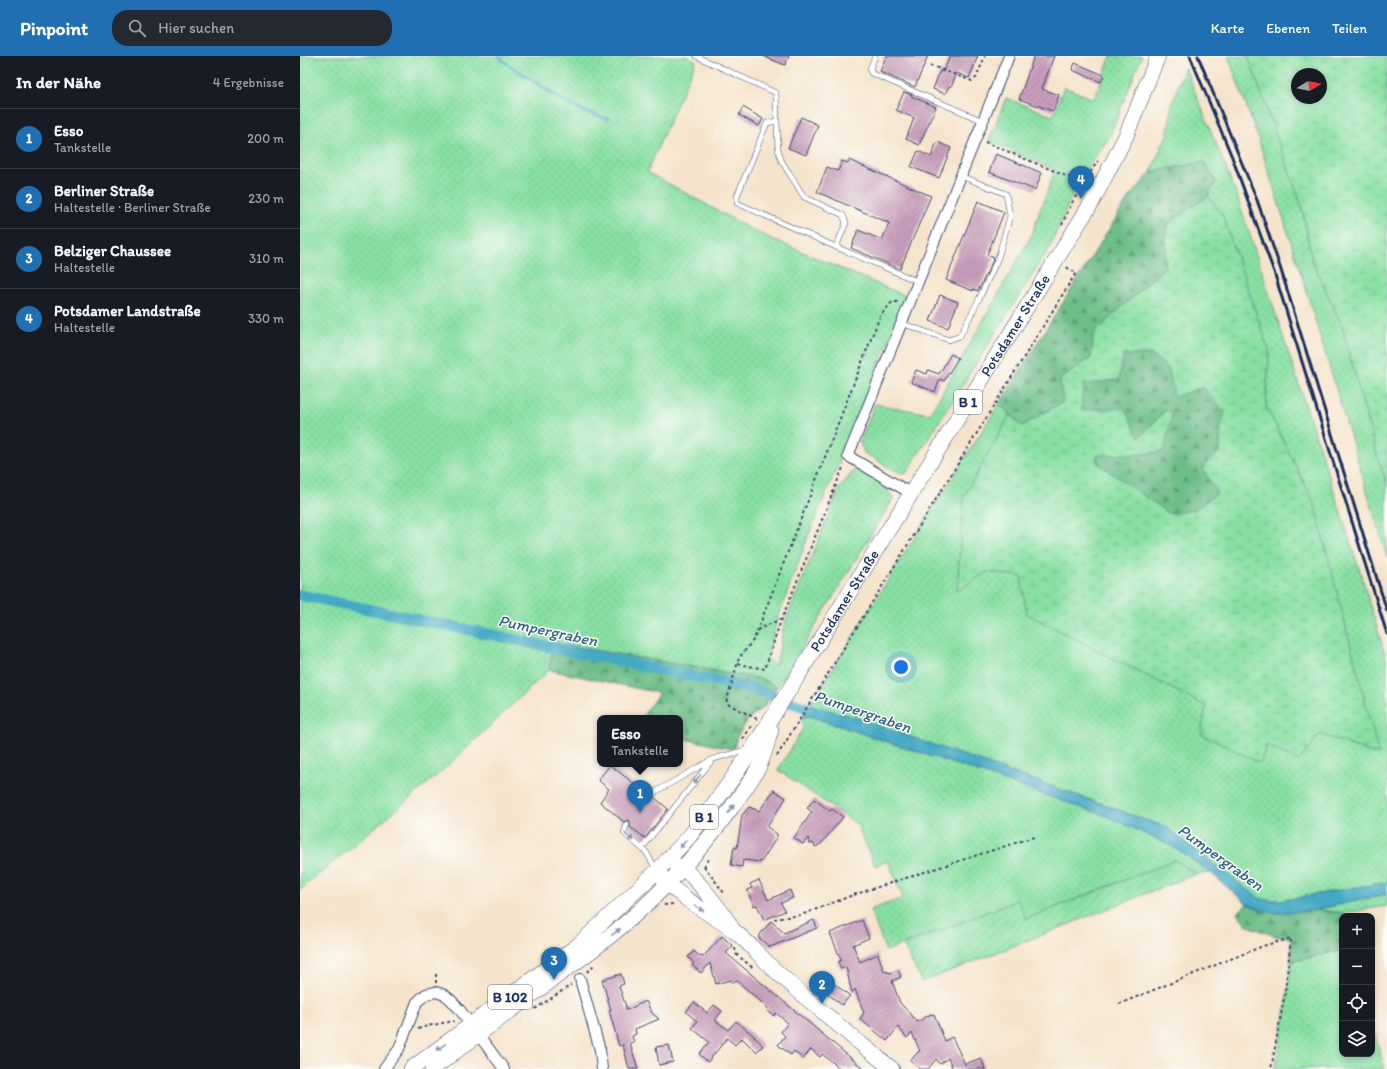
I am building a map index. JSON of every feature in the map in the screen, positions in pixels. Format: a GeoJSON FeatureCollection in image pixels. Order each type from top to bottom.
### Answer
{"type":"FeatureCollection","features":[{"type":"Feature","properties":{"kind":"main road","name":"Potsdamer Straße"},"geometry":{"type":"LineString","coordinates":[[661,868],[690,837],[753,748],[1092,202],[1126,136],[1158,56]]}},
{"type":"Feature","properties":{"kind":"main road","name":"Potsdamer Straße"},"geometry":{"type":"LineString","coordinates":[[684,868],[723,819],[758,769],[778,708]]}},
{"type":"Feature","properties":{"kind":"main road"},"geometry":{"type":"LineString","coordinates":[[735,932],[691,903],[668,884],[661,868],[675,865],[684,868],[721,911],[735,932],[768,965],[801,995],[892,1069]]}},
{"type":"Feature","properties":{"kind":"main road","name":"B 102"},"geometry":{"type":"LineString","coordinates":[[412,1069],[577,946],[661,868]]}},
{"type":"Feature","properties":{"kind":"main road","name":"B 102"},"geometry":{"type":"LineString","coordinates":[[432,1069],[471,1025],[622,928],[684,868]]}},
{"type":"Feature","properties":{"kind":"street"},"geometry":{"type":"LineString","coordinates":[[912,494],[848,456],[1009,56]]}},
{"type":"Feature","properties":{"kind":"street"},"geometry":{"type":"LineString","coordinates":[[580,979],[600,1050],[602,1069]]}},
{"type":"Feature","properties":{"kind":"street"},"geometry":{"type":"LineString","coordinates":[[384,1069],[399,1049],[417,1002],[421,997],[429,993],[436,992],[445,995],[451,1000],[504,1069]]}},
{"type":"Feature","properties":{"kind":"lane"},"geometry":{"type":"LineString","coordinates":[[696,56],[776,93],[778,149],[781,160],[804,197],[843,215],[846,223],[836,247]]}},
{"type":"Feature","properties":{"kind":"lane"},"geometry":{"type":"LineString","coordinates":[[875,56],[870,69],[871,73],[983,121]]}},
{"type":"Feature","properties":{"kind":"lane"},"geometry":{"type":"LineString","coordinates":[[777,121],[767,123],[736,196],[737,202],[917,282]]}},
{"type":"Feature","properties":{"kind":"lane"},"geometry":{"type":"LineString","coordinates":[[901,323],[949,340],[960,336],[998,258],[1010,216],[1006,194],[961,176]]}},
{"type":"Feature","properties":{"kind":"lane"},"geometry":{"type":"LineString","coordinates":[[650,795],[713,759],[753,748]]}},
{"type":"Feature","properties":{"kind":"lane"},"geometry":{"type":"LineString","coordinates":[[642,848],[713,759]]}},
{"type":"Feature","properties":{"kind":"lane"},"geometry":{"type":"LineString","coordinates":[[627,824],[624,833],[642,848],[661,868]]}},
{"type":"Feature","properties":{"kind":"path"},"geometry":{"type":"LineString","coordinates":[[930,66],[972,81],[976,78],[985,56]]}},
{"type":"Feature","properties":{"kind":"path"},"geometry":{"type":"LineString","coordinates":[[976,139],[1036,162],[1083,183]]}},
{"type":"Feature","properties":{"kind":"path"},"geometry":{"type":"LineString","coordinates":[[799,721],[1076,273]]}},
{"type":"Feature","properties":{"kind":"path"},"geometry":{"type":"LineString","coordinates":[[757,719],[726,703],[739,658],[754,638],[880,316],[892,302],[909,303]]}},
{"type":"Feature","properties":{"kind":"path"},"geometry":{"type":"LineString","coordinates":[[737,664],[765,669],[782,619],[848,456]]}},
{"type":"Feature","properties":{"kind":"path"},"geometry":{"type":"LineString","coordinates":[[757,630],[782,619]]}},
{"type":"Feature","properties":{"kind":"path"},"geometry":{"type":"LineString","coordinates":[[774,919],[801,916],[853,895],[1037,836]]}},
{"type":"Feature","properties":{"kind":"path"},"geometry":{"type":"LineString","coordinates":[[1119,1004],[1263,946],[1291,938],[1285,993],[1271,1069]]}},
{"type":"Feature","properties":{"kind":"path"},"geometry":{"type":"LineString","coordinates":[[405,1034],[427,1026],[454,1021],[471,1025]]}},
{"type":"Feature","properties":{"kind":"green space"},"geometry":{"type":"Polygon","coordinates":[[[300,56],[688,56],[696,61],[647,172],[758,233],[908,297],[864,399],[808,536],[778,618],[767,657],[775,665],[784,625],[839,489],[855,469],[886,486],[893,499],[777,687],[762,679],[554,643],[549,670],[440,773],[300,890],[300,56]]]}},
{"type":"Feature","properties":{"kind":"green space"},"geometry":{"type":"Polygon","coordinates":[[[1111,56],[1142,56],[1109,138],[1079,179],[1050,247],[906,474],[894,470],[864,453],[860,442],[875,404],[930,414],[1030,238],[1055,170],[989,141],[1006,98],[1053,116],[1064,87],[1094,99],[1111,56]]]}},
{"type":"Feature","properties":{"kind":"green space"},"geometry":{"type":"Polygon","coordinates":[[[1228,56],[1248,56],[1302,207],[1312,260],[1341,323],[1376,452],[1387,485],[1387,557],[1303,280],[1256,132],[1228,56]]]}},
{"type":"Feature","properties":{"kind":"green space"},"geometry":{"type":"Polygon","coordinates":[[[1248,56],[1387,56],[1387,485],[1376,452],[1341,323],[1312,260],[1302,207],[1248,56]]]}},
{"type":"Feature","properties":{"kind":"green space"},"geometry":{"type":"Polygon","coordinates":[[[1185,67],[1236,193],[1361,574],[1387,661],[1387,882],[1284,900],[1268,900],[1259,898],[1123,811],[854,717],[810,705],[999,404],[1010,415],[964,496],[957,591],[986,572],[1021,576],[1027,614],[1206,706],[1260,763],[1267,745],[1299,761],[1320,734],[1378,755],[1314,503],[1266,406],[1269,351],[1223,216],[1208,196],[1216,182],[1204,162],[1151,172],[1168,132],[1172,104],[1185,67]]]}},
{"type":"Feature","properties":{"kind":"green space"},"geometry":{"type":"Polygon","coordinates":[[[1204,162],[1216,182],[1208,196],[1167,225],[1165,267],[1094,333],[1091,358],[1060,380],[1063,402],[1022,426],[999,404],[1128,199],[1151,172],[1204,162]]]}},
{"type":"Feature","properties":{"kind":"green space"},"geometry":{"type":"Polygon","coordinates":[[[1208,196],[1223,216],[1269,351],[1266,406],[1314,503],[1379,755],[1320,734],[1299,761],[1267,745],[1260,763],[1201,734],[1206,706],[1027,614],[1021,576],[986,572],[957,591],[964,496],[1010,415],[1022,426],[1063,402],[1060,380],[1091,358],[1094,333],[1165,267],[1167,225],[1208,196]],[[1151,354],[1123,355],[1119,379],[1083,385],[1081,410],[1124,408],[1139,438],[1167,409],[1172,415],[1164,450],[1147,454],[1097,455],[1097,463],[1170,514],[1195,510],[1217,493],[1202,467],[1220,452],[1221,426],[1225,412],[1203,387],[1174,397],[1169,369],[1151,354]]]}},
{"type":"Feature","properties":{"kind":"green space"},"geometry":{"type":"Polygon","coordinates":[[[1151,354],[1169,369],[1174,397],[1203,387],[1225,412],[1221,426],[1217,493],[1195,510],[1170,514],[1097,464],[1097,455],[1147,454],[1166,409],[1139,438],[1081,410],[1083,385],[1119,379],[1123,355],[1151,354]]]}},
{"type":"Feature","properties":{"kind":"green space"},"geometry":{"type":"Polygon","coordinates":[[[554,643],[762,679],[777,687],[763,708],[748,720],[737,737],[734,748],[732,749],[683,739],[683,715],[643,715],[659,693],[549,670],[554,643]]]}},
{"type":"Feature","properties":{"kind":"green space"},"geometry":{"type":"Polygon","coordinates":[[[809,716],[1109,817],[1172,846],[1211,873],[1196,874],[1175,860],[1025,919],[1018,900],[886,951],[870,910],[903,898],[888,861],[875,866],[857,824],[778,770],[802,730],[803,725],[801,719],[809,716]]]}},
{"type":"Feature","properties":{"kind":"green space"},"geometry":{"type":"Polygon","coordinates":[[[1175,860],[1196,874],[922,982],[903,945],[1018,900],[1026,919],[1175,860]]]}},
{"type":"Feature","properties":{"kind":"green space"},"geometry":{"type":"Polygon","coordinates":[[[1387,894],[1387,906],[1344,913],[1315,910],[1387,894]]]}},
{"type":"Feature","properties":{"kind":"green space"},"geometry":{"type":"Polygon","coordinates":[[[1247,904],[1264,911],[1279,913],[1315,910],[1344,913],[1339,913],[1339,951],[1291,962],[1291,938],[1275,936],[1248,926],[1237,913],[1247,904]]]}},
{"type":"Feature","properties":{"kind":"green space"},"geometry":{"type":"Polygon","coordinates":[[[1339,951],[1339,1057],[1375,1057],[1375,1035],[1385,1069],[1275,1069],[1286,1009],[1291,962],[1339,951]]]}},
{"type":"Feature","properties":{"kind":"water"},"geometry":{"type":"Polygon","coordinates":[[[810,705],[854,717],[1166,827],[1259,898],[1268,900],[1284,900],[1387,882],[1387,894],[1315,910],[1279,913],[1264,911],[1247,904],[1211,873],[1172,846],[1109,817],[809,716],[801,719],[810,705]]]}},
{"type":"Feature","properties":{"kind":"building"},"geometry":{"type":"Polygon","coordinates":[[[763,56],[789,56],[785,65],[763,56]]]}},
{"type":"Feature","properties":{"kind":"building"},"geometry":{"type":"Polygon","coordinates":[[[886,56],[928,56],[915,87],[880,72],[886,56]]]}},
{"type":"Feature","properties":{"kind":"building"},"geometry":{"type":"Polygon","coordinates":[[[950,56],[978,56],[969,78],[957,73],[951,87],[949,86],[945,94],[933,89],[940,71],[943,72],[950,56]]]}},
{"type":"Feature","properties":{"kind":"building"},"geometry":{"type":"Polygon","coordinates":[[[1034,56],[1054,56],[1042,89],[1059,95],[1053,111],[1019,99],[1034,56]]]}},
{"type":"Feature","properties":{"kind":"building"},"geometry":{"type":"Polygon","coordinates":[[[1075,63],[1104,75],[1101,82],[1072,70],[1075,63]]]}},
{"type":"Feature","properties":{"kind":"building"},"geometry":{"type":"Polygon","coordinates":[[[904,92],[936,107],[919,145],[906,139],[914,118],[896,110],[904,92]]]}},
{"type":"Feature","properties":{"kind":"building"},"geometry":{"type":"Polygon","coordinates":[[[743,107],[763,119],[759,126],[739,115],[743,107]]]}},
{"type":"Feature","properties":{"kind":"building"},"geometry":{"type":"Polygon","coordinates":[[[801,117],[818,125],[806,155],[788,148],[801,117]]]}},
{"type":"Feature","properties":{"kind":"building"},"geometry":{"type":"Polygon","coordinates":[[[937,142],[951,148],[939,178],[911,167],[918,151],[931,157],[937,142]]]}},
{"type":"Feature","properties":{"kind":"building"},"geometry":{"type":"Polygon","coordinates":[[[996,154],[1042,173],[1035,190],[989,172],[996,154]]]}},
{"type":"Feature","properties":{"kind":"building"},"geometry":{"type":"Polygon","coordinates":[[[849,160],[931,196],[900,269],[851,248],[858,230],[882,240],[889,223],[817,192],[827,167],[838,171],[842,161],[848,163],[849,160]]]}},
{"type":"Feature","properties":{"kind":"building"},"geometry":{"type":"Polygon","coordinates":[[[978,201],[1004,212],[987,255],[994,258],[978,291],[973,289],[973,291],[946,280],[978,201]]]}},
{"type":"Feature","properties":{"kind":"building"},"geometry":{"type":"Polygon","coordinates":[[[940,295],[958,302],[948,328],[930,321],[940,295]]]}},
{"type":"Feature","properties":{"kind":"building"},"geometry":{"type":"Polygon","coordinates":[[[951,354],[958,358],[944,381],[940,379],[935,392],[911,382],[916,370],[927,374],[928,370],[939,374],[951,354]]]}},
{"type":"Feature","properties":{"kind":"building"},"geometry":{"type":"Polygon","coordinates":[[[608,767],[613,767],[647,792],[646,795],[648,798],[650,799],[654,797],[668,809],[645,838],[630,827],[630,821],[627,820],[624,822],[600,802],[609,789],[598,780],[608,767]]]}},
{"type":"Feature","properties":{"kind":"building"},"geometry":{"type":"Polygon","coordinates":[[[774,790],[786,798],[767,827],[777,834],[777,837],[761,862],[743,860],[742,867],[731,865],[734,847],[737,848],[742,815],[749,807],[759,811],[774,790]]]}},
{"type":"Feature","properties":{"kind":"building"},"geometry":{"type":"Polygon","coordinates":[[[814,799],[830,811],[832,809],[843,817],[821,844],[815,847],[813,843],[810,844],[808,838],[803,844],[794,838],[812,812],[807,808],[814,799]]]}},
{"type":"Feature","properties":{"kind":"building"},"geometry":{"type":"Polygon","coordinates":[[[759,880],[768,900],[790,890],[793,898],[781,903],[785,911],[764,920],[757,905],[754,906],[747,890],[752,888],[750,884],[759,880]]]}},
{"type":"Feature","properties":{"kind":"building"},"geometry":{"type":"Polygon","coordinates":[[[814,920],[817,928],[770,947],[758,937],[771,921],[784,933],[814,920]]]}},
{"type":"Feature","properties":{"kind":"building"},"geometry":{"type":"Polygon","coordinates":[[[862,920],[869,938],[853,945],[860,962],[878,954],[884,971],[890,973],[898,970],[901,977],[892,981],[900,1003],[917,1022],[931,1014],[934,1014],[945,1041],[952,1037],[965,1064],[981,1058],[985,1069],[953,1069],[948,1058],[940,1064],[936,1059],[928,1069],[920,1069],[910,1061],[920,1051],[912,1033],[907,1038],[898,1027],[887,1041],[860,1019],[864,1013],[855,989],[852,993],[846,967],[841,969],[838,962],[841,960],[830,933],[862,920]]]}},
{"type":"Feature","properties":{"kind":"building"},"geometry":{"type":"Polygon","coordinates":[[[722,936],[733,946],[726,953],[864,1069],[841,1069],[822,1054],[820,1057],[811,1049],[803,1059],[794,1051],[791,1055],[778,1045],[785,1036],[781,1032],[788,1023],[776,1013],[774,1016],[766,1010],[768,1008],[736,980],[733,983],[730,980],[716,984],[710,963],[701,973],[692,965],[694,963],[688,957],[694,951],[700,957],[703,957],[722,936]]]}},
{"type":"Feature","properties":{"kind":"building"},"geometry":{"type":"Polygon","coordinates":[[[621,974],[624,984],[619,986],[627,1010],[646,1001],[652,1013],[659,1019],[635,1029],[636,1034],[632,1036],[634,1042],[630,1043],[638,1069],[629,1069],[623,1045],[619,1046],[609,1010],[611,1010],[602,980],[621,974]]]}},
{"type":"Feature","properties":{"kind":"building"},"geometry":{"type":"Polygon","coordinates":[[[827,978],[850,996],[842,1005],[819,987],[827,978]]]}},
{"type":"Feature","properties":{"kind":"building"},"geometry":{"type":"Polygon","coordinates":[[[694,1002],[707,1013],[714,1005],[722,1011],[715,1020],[728,1030],[736,1021],[753,1035],[763,1046],[756,1052],[742,1038],[735,1045],[727,1038],[708,1062],[699,1054],[709,1042],[692,1028],[697,1021],[686,1012],[694,1002]]]}},
{"type":"Feature","properties":{"kind":"building"},"geometry":{"type":"Polygon","coordinates":[[[669,1045],[673,1062],[659,1065],[656,1047],[669,1045]]]}},
{"type":"Feature","properties":{"kind":"waterway"},"geometry":{"type":"LineString","coordinates":[[499,56],[502,60],[565,102],[586,112],[608,119]]}},
{"type":"Feature","properties":{"kind":"waterway","name":"Pumpergraben"},"geometry":{"type":"LineString","coordinates":[[300,595],[754,689],[821,713]]}},
{"type":"Feature","properties":{"kind":"railway"},"geometry":{"type":"LineString","coordinates":[[1190,56],[1232,157],[1274,272],[1387,634]]}},
{"type":"Feature","properties":{"kind":"railway"},"geometry":{"type":"LineString","coordinates":[[1198,56],[1257,200],[1280,267],[1387,611]]}},
{"type":"Feature","properties":{"kind":"place","name":"Potsdamer Landstraße"},"geometry":{"type":"Point","coordinates":[1081,199]}},
{"type":"Feature","properties":{"kind":"place","name":"Esso"},"geometry":{"type":"Point","coordinates":[640,813]}},
{"type":"Feature","properties":{"kind":"place","name":"Belziger Chaussee"},"geometry":{"type":"Point","coordinates":[554,980]}},
{"type":"Feature","properties":{"kind":"place","name":"Berliner Straße"},"geometry":{"type":"Point","coordinates":[822,1004]}}]}
